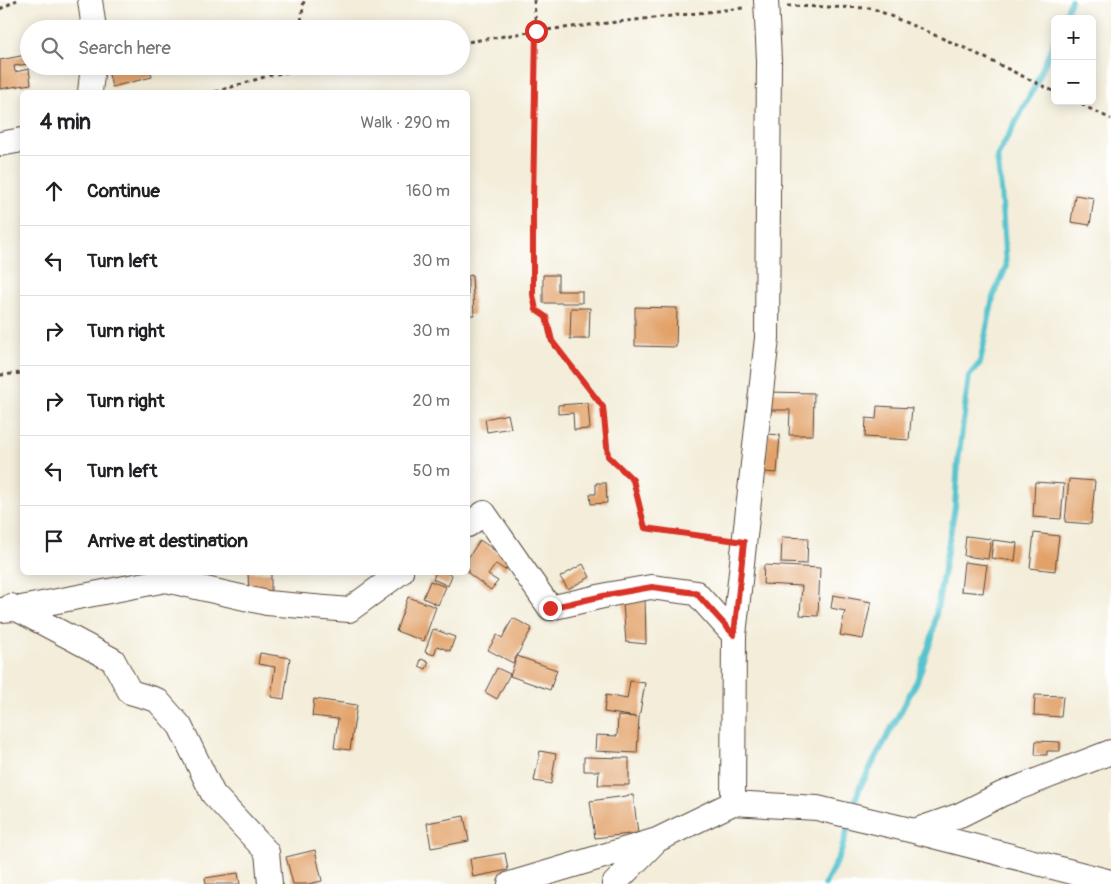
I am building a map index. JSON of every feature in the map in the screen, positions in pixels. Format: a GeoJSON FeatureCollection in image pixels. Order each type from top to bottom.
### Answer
{"type":"FeatureCollection","features":[{"type":"Feature","properties":{"kind":"street"},"geometry":{"type":"LineString","coordinates":[[90,0],[93,20]]}},
{"type":"Feature","properties":{"kind":"street"},"geometry":{"type":"LineString","coordinates":[[733,803],[734,635],[768,338],[769,60],[766,0]]}},
{"type":"Feature","properties":{"kind":"street"},"geometry":{"type":"LineString","coordinates":[[90,90],[92,75]]}},
{"type":"Feature","properties":{"kind":"street"},"geometry":{"type":"LineString","coordinates":[[0,144],[20,140]]}},
{"type":"Feature","properties":{"kind":"street"},"geometry":{"type":"LineString","coordinates":[[470,524],[484,513],[550,608],[652,587],[696,593],[734,635]]}},
{"type":"Feature","properties":{"kind":"street"},"geometry":{"type":"LineString","coordinates":[[5,606],[166,580],[268,603],[349,610],[397,575]]}},
{"type":"Feature","properties":{"kind":"street"},"geometry":{"type":"LineString","coordinates":[[5,606],[113,660],[130,692],[158,700],[180,726],[213,794],[267,852],[270,884]]}},
{"type":"Feature","properties":{"kind":"street"},"geometry":{"type":"LineString","coordinates":[[914,831],[960,815],[1002,794],[1111,752]]}},
{"type":"Feature","properties":{"kind":"street"},"geometry":{"type":"LineString","coordinates":[[510,884],[657,840],[733,803],[817,808],[1111,882]]}},
{"type":"Feature","properties":{"kind":"street"},"geometry":{"type":"LineString","coordinates":[[614,884],[657,840]]}},
{"type":"Feature","properties":{"kind":"path"},"geometry":{"type":"LineString","coordinates":[[0,9],[17,0]]}},
{"type":"Feature","properties":{"kind":"path"},"geometry":{"type":"LineString","coordinates":[[301,20],[304,0]]}},
{"type":"Feature","properties":{"kind":"path"},"geometry":{"type":"LineString","coordinates":[[534,0],[536,31],[533,295],[536,310],[546,317],[552,341],[603,407],[608,456],[633,480],[645,528],[744,542]]}},
{"type":"Feature","properties":{"kind":"path"},"geometry":{"type":"LineString","coordinates":[[222,90],[271,75]]}},
{"type":"Feature","properties":{"kind":"path"},"geometry":{"type":"LineString","coordinates":[[1082,105],[1111,119]]}},
{"type":"Feature","properties":{"kind":"path"},"geometry":{"type":"LineString","coordinates":[[0,375],[20,374]]}},
{"type":"Feature","properties":{"kind":"building"},"geometry":{"type":"Polygon","coordinates":[[[20,56],[20,65],[14,66],[15,72],[20,71],[20,75],[30,75],[31,84],[0,89],[0,60],[20,56]]]}},
{"type":"Feature","properties":{"kind":"building"},"geometry":{"type":"Polygon","coordinates":[[[109,75],[151,75],[152,77],[112,87],[109,75]]]}},
{"type":"Feature","properties":{"kind":"building"},"geometry":{"type":"Polygon","coordinates":[[[1075,195],[1094,198],[1090,225],[1071,222],[1075,195]]]}},
{"type":"Feature","properties":{"kind":"building"},"geometry":{"type":"Polygon","coordinates":[[[472,275],[474,315],[470,315],[470,276],[472,275]]]}},
{"type":"Feature","properties":{"kind":"building"},"geometry":{"type":"Polygon","coordinates":[[[543,275],[558,275],[558,291],[582,291],[582,303],[543,303],[543,275]]]}},
{"type":"Feature","properties":{"kind":"building"},"geometry":{"type":"Polygon","coordinates":[[[635,307],[677,308],[676,347],[635,346],[635,307]]]}},
{"type":"Feature","properties":{"kind":"building"},"geometry":{"type":"Polygon","coordinates":[[[571,308],[590,308],[589,339],[570,339],[571,308]]]}},
{"type":"Feature","properties":{"kind":"building"},"geometry":{"type":"Polygon","coordinates":[[[768,392],[814,393],[813,435],[789,435],[790,410],[767,410],[768,392]]]}},
{"type":"Feature","properties":{"kind":"building"},"geometry":{"type":"Polygon","coordinates":[[[588,403],[590,429],[574,430],[573,413],[558,414],[558,405],[588,403]]]}},
{"type":"Feature","properties":{"kind":"building"},"geometry":{"type":"Polygon","coordinates":[[[877,406],[912,408],[909,440],[865,437],[866,418],[876,419],[877,406]]]}},
{"type":"Feature","properties":{"kind":"building"},"geometry":{"type":"Polygon","coordinates":[[[508,414],[511,428],[487,432],[485,419],[508,414]]]}},
{"type":"Feature","properties":{"kind":"building"},"geometry":{"type":"Polygon","coordinates":[[[768,434],[780,435],[777,473],[765,472],[768,434]]]}},
{"type":"Feature","properties":{"kind":"building"},"geometry":{"type":"Polygon","coordinates":[[[1069,479],[1095,481],[1091,524],[1065,522],[1069,479]]]}},
{"type":"Feature","properties":{"kind":"building"},"geometry":{"type":"Polygon","coordinates":[[[1035,482],[1064,484],[1061,519],[1033,517],[1035,482]]]}},
{"type":"Feature","properties":{"kind":"building"},"geometry":{"type":"Polygon","coordinates":[[[596,483],[606,483],[607,503],[591,504],[590,494],[596,494],[596,483]]]}},
{"type":"Feature","properties":{"kind":"building"},"geometry":{"type":"Polygon","coordinates":[[[1034,533],[1059,536],[1055,571],[1030,568],[1034,533]]]}},
{"type":"Feature","properties":{"kind":"building"},"geometry":{"type":"Polygon","coordinates":[[[966,536],[991,539],[988,559],[964,556],[966,536]]]}},
{"type":"Feature","properties":{"kind":"building"},"geometry":{"type":"Polygon","coordinates":[[[782,537],[808,538],[807,564],[781,563],[782,537]]]}},
{"type":"Feature","properties":{"kind":"building"},"geometry":{"type":"Polygon","coordinates":[[[480,540],[511,562],[505,570],[496,564],[488,575],[498,581],[491,590],[470,574],[470,555],[480,540]]]}},
{"type":"Feature","properties":{"kind":"building"},"geometry":{"type":"Polygon","coordinates":[[[993,540],[1017,543],[1015,561],[991,558],[993,540]]]}},
{"type":"Feature","properties":{"kind":"building"},"geometry":{"type":"Polygon","coordinates":[[[964,562],[987,565],[983,593],[961,591],[964,562]]]}},
{"type":"Feature","properties":{"kind":"building"},"geometry":{"type":"Polygon","coordinates":[[[583,564],[590,577],[568,589],[560,577],[583,564]]]}},
{"type":"Feature","properties":{"kind":"building"},"geometry":{"type":"Polygon","coordinates":[[[764,565],[820,568],[818,616],[800,615],[802,586],[763,584],[764,565]]]}},
{"type":"Feature","properties":{"kind":"building"},"geometry":{"type":"Polygon","coordinates":[[[248,575],[271,575],[271,595],[249,596],[248,575]]]}},
{"type":"Feature","properties":{"kind":"building"},"geometry":{"type":"Polygon","coordinates":[[[435,575],[452,575],[448,586],[433,579],[435,575]]]}},
{"type":"Feature","properties":{"kind":"building"},"geometry":{"type":"Polygon","coordinates":[[[430,581],[446,587],[438,605],[423,598],[430,581]]]}},
{"type":"Feature","properties":{"kind":"building"},"geometry":{"type":"Polygon","coordinates":[[[833,595],[871,602],[863,639],[840,635],[845,611],[831,608],[833,595]]]}},
{"type":"Feature","properties":{"kind":"building"},"geometry":{"type":"Polygon","coordinates":[[[645,596],[646,644],[626,642],[623,604],[645,596]]]}},
{"type":"Feature","properties":{"kind":"building"},"geometry":{"type":"Polygon","coordinates":[[[408,597],[436,607],[424,641],[396,631],[408,597]]]}},
{"type":"Feature","properties":{"kind":"building"},"geometry":{"type":"Polygon","coordinates":[[[513,618],[532,628],[513,663],[488,650],[497,635],[502,638],[513,618]]]}},
{"type":"Feature","properties":{"kind":"building"},"geometry":{"type":"Polygon","coordinates":[[[433,629],[455,637],[450,651],[437,646],[434,655],[425,652],[433,629]]]}},
{"type":"Feature","properties":{"kind":"building"},"geometry":{"type":"Polygon","coordinates":[[[260,653],[290,658],[284,699],[271,697],[275,667],[258,664],[260,653]]]}},
{"type":"Feature","properties":{"kind":"building"},"geometry":{"type":"Polygon","coordinates":[[[517,656],[557,670],[550,690],[510,676],[517,656]]]}},
{"type":"Feature","properties":{"kind":"building"},"geometry":{"type":"Polygon","coordinates":[[[421,659],[429,662],[426,669],[419,666],[421,659]]]}},
{"type":"Feature","properties":{"kind":"building"},"geometry":{"type":"Polygon","coordinates":[[[497,668],[510,674],[497,699],[485,692],[497,668]]]}},
{"type":"Feature","properties":{"kind":"building"},"geometry":{"type":"Polygon","coordinates":[[[630,681],[645,683],[639,718],[637,753],[595,751],[596,735],[617,736],[618,716],[637,717],[604,712],[606,695],[627,699],[630,681]]]}},
{"type":"Feature","properties":{"kind":"building"},"geometry":{"type":"Polygon","coordinates":[[[1035,695],[1063,696],[1061,717],[1034,715],[1035,695]]]}},
{"type":"Feature","properties":{"kind":"building"},"geometry":{"type":"Polygon","coordinates":[[[314,699],[357,705],[350,750],[334,748],[338,719],[312,716],[314,699]]]}},
{"type":"Feature","properties":{"kind":"building"},"geometry":{"type":"Polygon","coordinates":[[[1036,741],[1060,742],[1060,751],[1047,751],[1047,755],[1035,755],[1036,741]]]}},
{"type":"Feature","properties":{"kind":"building"},"geometry":{"type":"Polygon","coordinates":[[[540,751],[556,754],[551,784],[534,781],[540,751]]]}},
{"type":"Feature","properties":{"kind":"building"},"geometry":{"type":"Polygon","coordinates":[[[584,757],[629,758],[629,785],[598,785],[599,771],[584,771],[584,757]]]}},
{"type":"Feature","properties":{"kind":"building"},"geometry":{"type":"Polygon","coordinates":[[[633,795],[638,833],[595,838],[590,801],[633,795]]]}},
{"type":"Feature","properties":{"kind":"building"},"geometry":{"type":"Polygon","coordinates":[[[464,816],[469,841],[431,848],[427,823],[464,816]]]}},
{"type":"Feature","properties":{"kind":"building"},"geometry":{"type":"Polygon","coordinates":[[[315,850],[322,881],[308,884],[293,884],[286,857],[315,850]]]}},
{"type":"Feature","properties":{"kind":"building"},"geometry":{"type":"Polygon","coordinates":[[[505,853],[508,870],[473,877],[470,859],[505,853]]]}},
{"type":"Feature","properties":{"kind":"building"},"geometry":{"type":"Polygon","coordinates":[[[238,873],[240,884],[206,884],[205,878],[238,873]]]}},
{"type":"Feature","properties":{"kind":"waterway"},"geometry":{"type":"LineString","coordinates":[[1065,15],[1071,0]]}},
{"type":"Feature","properties":{"kind":"waterway"},"geometry":{"type":"LineString","coordinates":[[825,884],[841,852],[859,789],[917,681],[932,637],[955,507],[958,461],[969,376],[980,363],[993,297],[1006,267],[997,157],[1035,86],[1051,49]]}},
{"type":"Feature","properties":{"kind":"route"},"geometry":{"type":"LineString","coordinates":[[536,31],[533,202],[533,295],[536,310],[546,317],[552,341],[603,407],[608,456],[633,480],[645,528],[744,542],[734,635],[696,593],[652,587],[550,608]]}}]}
